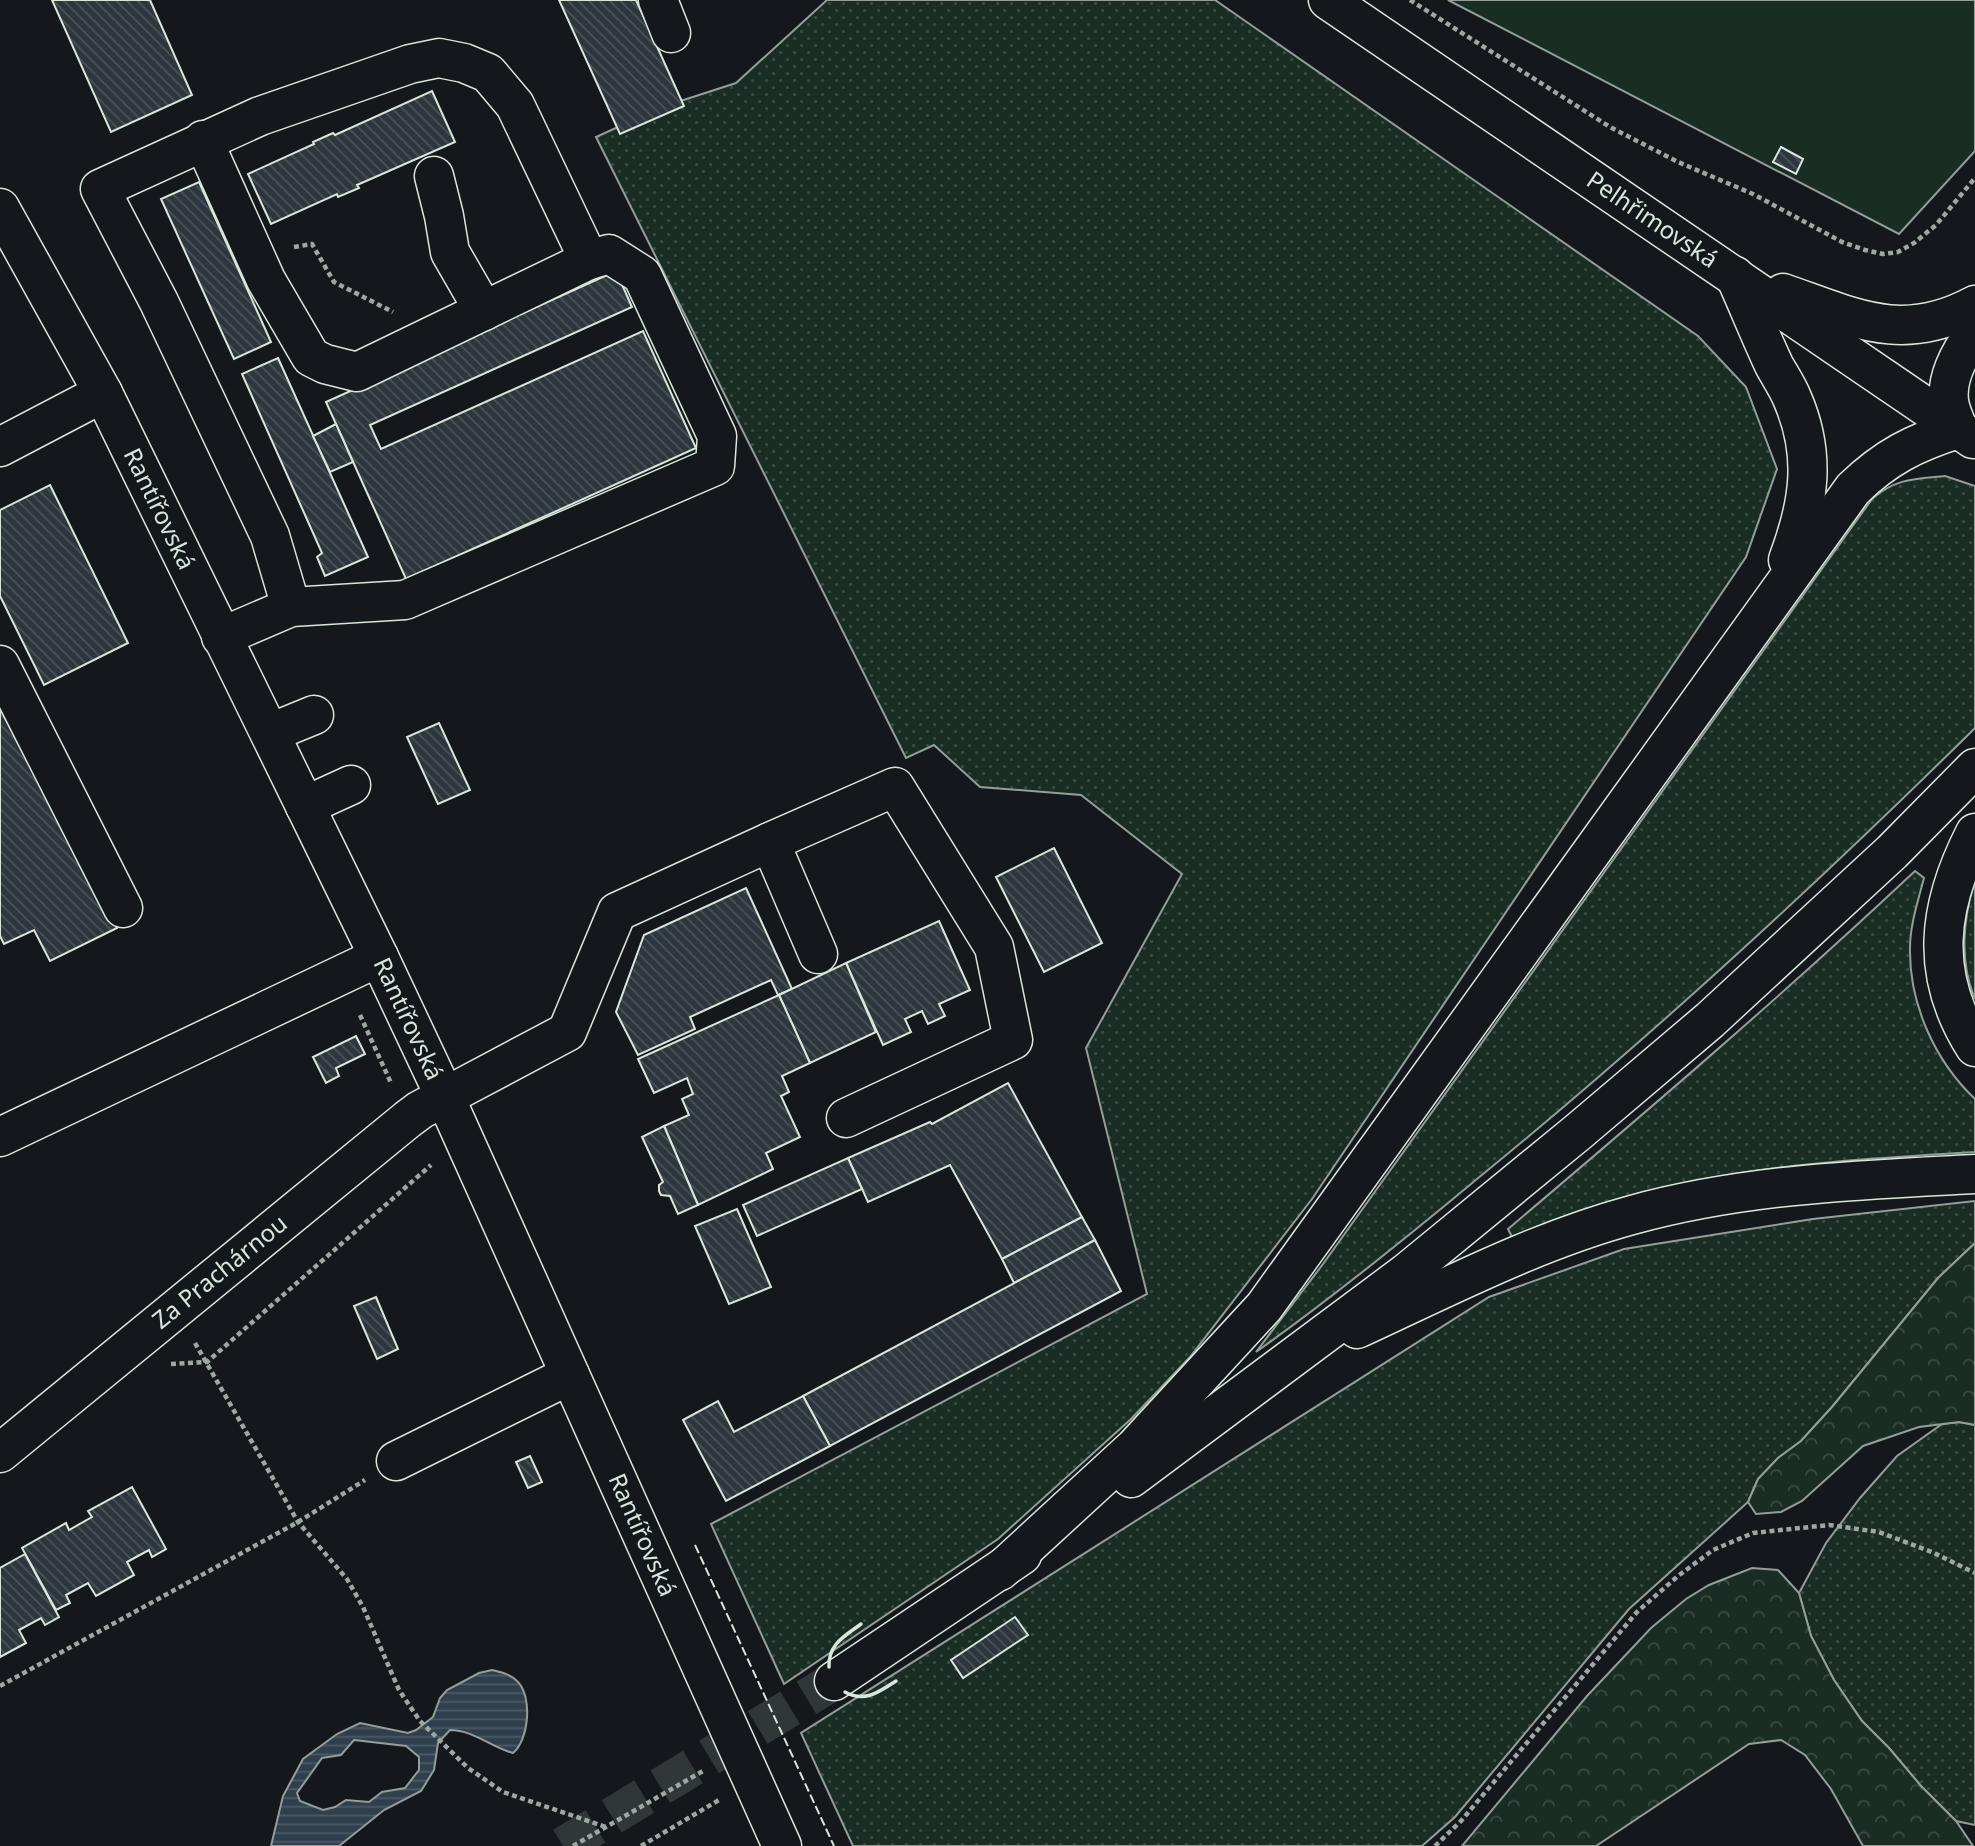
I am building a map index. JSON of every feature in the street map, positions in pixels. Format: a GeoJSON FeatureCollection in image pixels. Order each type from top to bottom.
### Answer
{"type":"FeatureCollection","features":[{"type":"Feature","properties":{"kind":"main road","name":"Pelhřimovská"},"geometry":{"type":"LineString","coordinates":[[1328,0],[1966,435]]}},
{"type":"Feature","properties":{"kind":"main road"},"geometry":{"type":"LineString","coordinates":[[291,607],[270,536],[159,302],[100,189],[260,116],[410,64],[439,58],[464,63],[488,73],[514,105],[589,260]]}},
{"type":"Feature","properties":{"kind":"main road"},"geometry":{"type":"LineString","coordinates":[[203,140],[266,280],[311,357],[325,364],[357,372],[589,260],[609,254],[642,275],[717,436],[715,466],[405,600],[291,607],[221,637]]}},
{"type":"Feature","properties":{"kind":"main road"},"geometry":{"type":"LineString","coordinates":[[434,176],[450,252],[484,311]]}},
{"type":"Feature","properties":{"kind":"main road","name":"Rantířovská"},"geometry":{"type":"LineString","coordinates":[[0,208],[103,393],[379,957],[445,1097],[782,1846]]}},
{"type":"Feature","properties":{"kind":"main road"},"geometry":{"type":"LineString","coordinates":[[1735,276],[1859,319],[1884,324],[1922,325],[1975,305]]}},
{"type":"Feature","properties":{"kind":"main road"},"geometry":{"type":"LineString","coordinates":[[1735,276],[1793,399],[1804,432],[1808,462],[1807,492],[1801,525],[1773,600]]}},
{"type":"Feature","properties":{"kind":"main road"},"geometry":{"type":"LineString","coordinates":[[1000,1571],[1135,1447],[1264,1307],[1841,505],[1874,469],[1896,453],[1922,441],[1966,435],[1949,400],[1951,380],[1958,359],[1975,332]]}},
{"type":"Feature","properties":{"kind":"main road"},"geometry":{"type":"LineString","coordinates":[[0,447],[103,393]]}},
{"type":"Feature","properties":{"kind":"main road"},"geometry":{"type":"LineString","coordinates":[[0,665],[123,908]]}},
{"type":"Feature","properties":{"kind":"main road"},"geometry":{"type":"LineString","coordinates":[[270,733],[314,715]]}},
{"type":"Feature","properties":{"kind":"main road"},"geometry":{"type":"LineString","coordinates":[[834,1681],[1000,1571],[1140,1471],[1406,1273],[1710,1020],[1892,852],[1975,768]]}},
{"type":"Feature","properties":{"kind":"main road"},"geometry":{"type":"LineString","coordinates":[[305,806],[351,785]]}},
{"type":"Feature","properties":{"kind":"main road","name":"Za Prachárnou"},"geometry":{"type":"LineString","coordinates":[[0,1453],[408,1119],[567,1032],[617,912],[895,787],[994,947],[1013,1040],[846,1118]]}},
{"type":"Feature","properties":{"kind":"main road"},"geometry":{"type":"LineString","coordinates":[[1975,833],[1952,884],[1942,951],[1952,1006],[1975,1047]]}},
{"type":"Feature","properties":{"kind":"main road"},"geometry":{"type":"LineString","coordinates":[[770,842],[818,954]]}},
{"type":"Feature","properties":{"kind":"main road"},"geometry":{"type":"LineString","coordinates":[[0,1137],[379,957]]}},
{"type":"Feature","properties":{"kind":"main road"},"geometry":{"type":"LineString","coordinates":[[1288,1361],[1522,1255],[1577,1232],[1632,1215],[1680,1203],[1794,1184],[1975,1174]]}},
{"type":"Feature","properties":{"kind":"main road"},"geometry":{"type":"LineString","coordinates":[[396,1461],[570,1375]]}},
{"type":"Feature","properties":{"kind":"path"},"geometry":{"type":"LineString","coordinates":[[1410,0],[1609,127],[1678,162],[1753,194],[1842,242],[1865,250],[1883,254],[1898,252],[1914,243],[1937,225],[1975,178]]}},
{"type":"Feature","properties":{"kind":"path"},"geometry":{"type":"LineString","coordinates":[[255,254],[312,244],[334,282],[433,335]]}},
{"type":"Feature","properties":{"kind":"path"},"geometry":{"type":"LineString","coordinates":[[341,975],[431,1165],[206,1362],[298,1522],[347,1579],[363,1607],[399,1690],[420,1721],[468,1768],[503,1792],[607,1827]]}},
{"type":"Feature","properties":{"kind":"path"},"geometry":{"type":"LineString","coordinates":[[0,1686],[298,1522],[396,1461]]}},
{"type":"Feature","properties":{"kind":"path"},"geometry":{"type":"LineString","coordinates":[[1435,1846],[1461,1821],[1637,1612],[1713,1550],[1752,1533],[1829,1525],[1879,1532],[1932,1552],[1975,1573]]}},
{"type":"Feature","properties":{"kind":"path"},"geometry":{"type":"LineString","coordinates":[[573,1846],[703,1771]]}},
{"type":"Feature","properties":{"kind":"path"},"geometry":{"type":"LineString","coordinates":[[641,1846],[754,1780]]}},
{"type":"Feature","properties":{"kind":"green space"},"geometry":{"type":"Polygon","coordinates":[[[827,0],[1215,0],[1698,336],[1746,387],[1777,469],[1746,557],[1312,1199],[1190,1357],[1131,1419],[998,1539],[784,1684],[711,1524],[1147,1294],[1086,1048],[1182,874],[1081,795],[980,787],[934,745],[906,758],[596,137],[662,107],[736,83],[827,0]]]}},
{"type":"Feature","properties":{"kind":"green space"},"geometry":{"type":"Polygon","coordinates":[[[1448,0],[1975,0],[1975,151],[1899,234],[1448,0]]]}},
{"type":"Feature","properties":{"kind":"green space"},"geometry":{"type":"Polygon","coordinates":[[[1945,476],[1975,486],[1975,728],[1793,903],[1606,1071],[1395,1246],[1256,1352],[1323,1264],[1872,499],[1898,483],[1945,476]]]}},
{"type":"Feature","properties":{"kind":"green space"},"geometry":{"type":"Polygon","coordinates":[[[1915,871],[1924,878],[1910,939],[1914,990],[1927,1030],[1937,1049],[1948,1067],[1975,1099],[1975,1152],[1797,1166],[1682,1183],[1569,1215],[1512,1237],[1508,1229],[1765,1008],[1915,871]]]}},
{"type":"Feature","properties":{"kind":"green space"},"geometry":{"type":"Polygon","coordinates":[[[1975,880],[1975,999],[1967,970],[1965,940],[1968,909],[1975,880]]]}},
{"type":"Feature","properties":{"kind":"green space"},"geometry":{"type":"Polygon","coordinates":[[[1975,1201],[1975,1243],[1938,1278],[1801,1441],[1778,1458],[1758,1479],[1748,1502],[1629,1609],[1455,1817],[1422,1846],[853,1846],[801,1733],[1489,1297],[1624,1249],[1813,1219],[1975,1201]]]}},
{"type":"Feature","properties":{"kind":"green space"},"geometry":{"type":"Polygon","coordinates":[[[1975,1243],[1975,1425],[1959,1422],[1919,1427],[1863,1446],[1802,1501],[1781,1512],[1756,1514],[1748,1502],[1758,1479],[1778,1458],[1801,1441],[1938,1278],[1975,1243]]]}},
{"type":"Feature","properties":{"kind":"green space"},"geometry":{"type":"Polygon","coordinates":[[[1960,1422],[1975,1425],[1975,1825],[1956,1821],[1862,1721],[1834,1680],[1811,1636],[1799,1593],[1826,1543],[1860,1498],[1897,1456],[1942,1424],[1960,1422]]]}},
{"type":"Feature","properties":{"kind":"green space"},"geometry":{"type":"Polygon","coordinates":[[[1752,1568],[1778,1570],[1799,1593],[1811,1636],[1834,1680],[1862,1721],[1956,1821],[1973,1846],[1863,1846],[1831,1789],[1805,1755],[1781,1740],[1749,1744],[1596,1846],[1462,1846],[1587,1696],[1651,1628],[1686,1599],[1709,1585],[1752,1568]]]}},
{"type":"Feature","properties":{"kind":"water"},"geometry":{"type":"Polygon","coordinates":[[[492,1670],[505,1674],[517,1681],[522,1688],[527,1707],[526,1728],[513,1753],[466,1733],[450,1730],[438,1743],[434,1770],[421,1791],[384,1810],[339,1846],[271,1846],[283,1796],[303,1759],[337,1734],[360,1723],[408,1733],[416,1730],[433,1717],[440,1698],[447,1690],[479,1673],[492,1670]],[[354,1740],[341,1755],[322,1758],[297,1793],[300,1801],[323,1810],[346,1800],[369,1802],[382,1792],[405,1788],[419,1770],[419,1757],[406,1746],[354,1740]]]}},
{"type":"Feature","properties":{"kind":"building"},"geometry":{"type":"Polygon","coordinates":[[[52,0],[150,0],[192,95],[111,132],[52,0]]]}},
{"type":"Feature","properties":{"kind":"building"},"geometry":{"type":"Polygon","coordinates":[[[559,0],[636,0],[684,106],[620,134],[559,0]]]}},
{"type":"Feature","properties":{"kind":"building"},"geometry":{"type":"Polygon","coordinates":[[[432,91],[455,142],[357,185],[359,188],[338,197],[337,194],[271,224],[248,174],[314,144],[313,142],[333,133],[335,135],[432,91]]]}},
{"type":"Feature","properties":{"kind":"building"},"geometry":{"type":"Polygon","coordinates":[[[1781,147],[1803,159],[1796,174],[1773,162],[1781,147]]]}},
{"type":"Feature","properties":{"kind":"building"},"geometry":{"type":"Polygon","coordinates":[[[199,182],[271,342],[234,359],[161,199],[199,182]]]}},
{"type":"Feature","properties":{"kind":"building"},"geometry":{"type":"Polygon","coordinates":[[[616,271],[632,307],[370,425],[381,449],[643,331],[696,448],[406,579],[326,402],[616,271]]]}},
{"type":"Feature","properties":{"kind":"building"},"geometry":{"type":"Polygon","coordinates":[[[278,358],[368,557],[325,576],[317,557],[322,553],[242,374],[278,358]]]}},
{"type":"Feature","properties":{"kind":"building"},"geometry":{"type":"Polygon","coordinates":[[[336,424],[353,462],[330,472],[313,436],[336,424]]]}},
{"type":"Feature","properties":{"kind":"building"},"geometry":{"type":"Polygon","coordinates":[[[50,485],[128,643],[44,685],[0,596],[0,510],[50,485]]]}},
{"type":"Feature","properties":{"kind":"building"},"geometry":{"type":"Polygon","coordinates":[[[0,705],[66,823],[117,928],[50,961],[34,930],[4,944],[0,936],[0,705]]]}},
{"type":"Feature","properties":{"kind":"building"},"geometry":{"type":"Polygon","coordinates":[[[439,723],[470,790],[438,804],[407,737],[439,723]]]}},
{"type":"Feature","properties":{"kind":"building"},"geometry":{"type":"Polygon","coordinates":[[[1054,848],[1102,943],[1044,972],[996,877],[1054,848]]]}},
{"type":"Feature","properties":{"kind":"building"},"geometry":{"type":"Polygon","coordinates":[[[746,888],[792,989],[778,995],[771,980],[690,1017],[695,1029],[638,1055],[616,1012],[644,935],[746,888]]]}},
{"type":"Feature","properties":{"kind":"building"},"geometry":{"type":"Polygon","coordinates":[[[939,921],[970,990],[939,1004],[945,1016],[928,1024],[922,1011],[905,1019],[911,1032],[883,1045],[846,963],[939,921]]]}},
{"type":"Feature","properties":{"kind":"building"},"geometry":{"type":"Polygon","coordinates":[[[846,963],[876,1032],[810,1063],[779,995],[846,963]]]}},
{"type":"Feature","properties":{"kind":"building"},"geometry":{"type":"Polygon","coordinates":[[[779,995],[810,1063],[782,1076],[789,1092],[781,1096],[800,1137],[766,1153],[773,1169],[698,1205],[664,1126],[689,1115],[682,1099],[693,1094],[687,1078],[654,1093],[638,1059],[779,995]]]}},
{"type":"Feature","properties":{"kind":"building"},"geometry":{"type":"Polygon","coordinates":[[[356,1036],[365,1054],[336,1068],[339,1076],[326,1083],[313,1057],[356,1036]]]}},
{"type":"Feature","properties":{"kind":"building"},"geometry":{"type":"Polygon","coordinates":[[[1008,1083],[1082,1217],[1002,1259],[950,1165],[868,1202],[848,1158],[930,1122],[932,1124],[1008,1083]]]}},
{"type":"Feature","properties":{"kind":"building"},"geometry":{"type":"Polygon","coordinates":[[[664,1126],[698,1205],[678,1214],[670,1196],[661,1195],[659,1191],[659,1185],[663,1182],[642,1137],[664,1126]]]}},
{"type":"Feature","properties":{"kind":"building"},"geometry":{"type":"Polygon","coordinates":[[[848,1158],[862,1189],[757,1236],[743,1205],[848,1158]]]}},
{"type":"Feature","properties":{"kind":"building"},"geometry":{"type":"Polygon","coordinates":[[[737,1209],[771,1287],[729,1304],[695,1226],[737,1209]]]}},
{"type":"Feature","properties":{"kind":"building"},"geometry":{"type":"Polygon","coordinates":[[[1082,1217],[1095,1240],[1014,1283],[1002,1259],[1082,1217]]]}},
{"type":"Feature","properties":{"kind":"building"},"geometry":{"type":"Polygon","coordinates":[[[1095,1240],[1121,1291],[830,1446],[803,1396],[1095,1240]]]}},
{"type":"Feature","properties":{"kind":"building"},"geometry":{"type":"Polygon","coordinates":[[[376,1297],[398,1349],[377,1359],[354,1306],[376,1297]]]}},
{"type":"Feature","properties":{"kind":"building"},"geometry":{"type":"Polygon","coordinates":[[[803,1396],[830,1446],[726,1501],[683,1420],[718,1401],[734,1432],[803,1396]]]}},
{"type":"Feature","properties":{"kind":"building"},"geometry":{"type":"Polygon","coordinates":[[[530,1456],[542,1482],[528,1488],[516,1462],[530,1456]]]}},
{"type":"Feature","properties":{"kind":"building"},"geometry":{"type":"Polygon","coordinates":[[[132,1487],[166,1549],[152,1557],[149,1550],[127,1562],[134,1575],[96,1596],[88,1583],[66,1595],[70,1603],[56,1610],[22,1548],[66,1523],[69,1530],[92,1517],[88,1511],[132,1487]]]}},
{"type":"Feature","properties":{"kind":"building"},"geometry":{"type":"Polygon","coordinates":[[[25,1554],[59,1617],[45,1625],[41,1618],[19,1630],[26,1643],[0,1657],[0,1568],[25,1554]]]}},
{"type":"Feature","properties":{"kind":"building"},"geometry":{"type":"Polygon","coordinates":[[[1015,1617],[1028,1635],[963,1678],[951,1660],[1015,1617]]]}},
{"type":"Feature","properties":{"kind":"tunnel"},"geometry":{"type":"LineString","coordinates":[[563,1846],[834,1681]]}},
{"type":"Feature","properties":{"kind":"fence"},"geometry":{"type":"LineString","coordinates":[[695,1545],[834,1846]]}},
{"type":"Feature","properties":{"kind":"wall"},"geometry":{"type":"LineString","coordinates":[[829,1667],[834,1646],[861,1624]]}},
{"type":"Feature","properties":{"kind":"wall"},"geometry":{"type":"LineString","coordinates":[[845,1692],[865,1696],[896,1681]]}}]}
